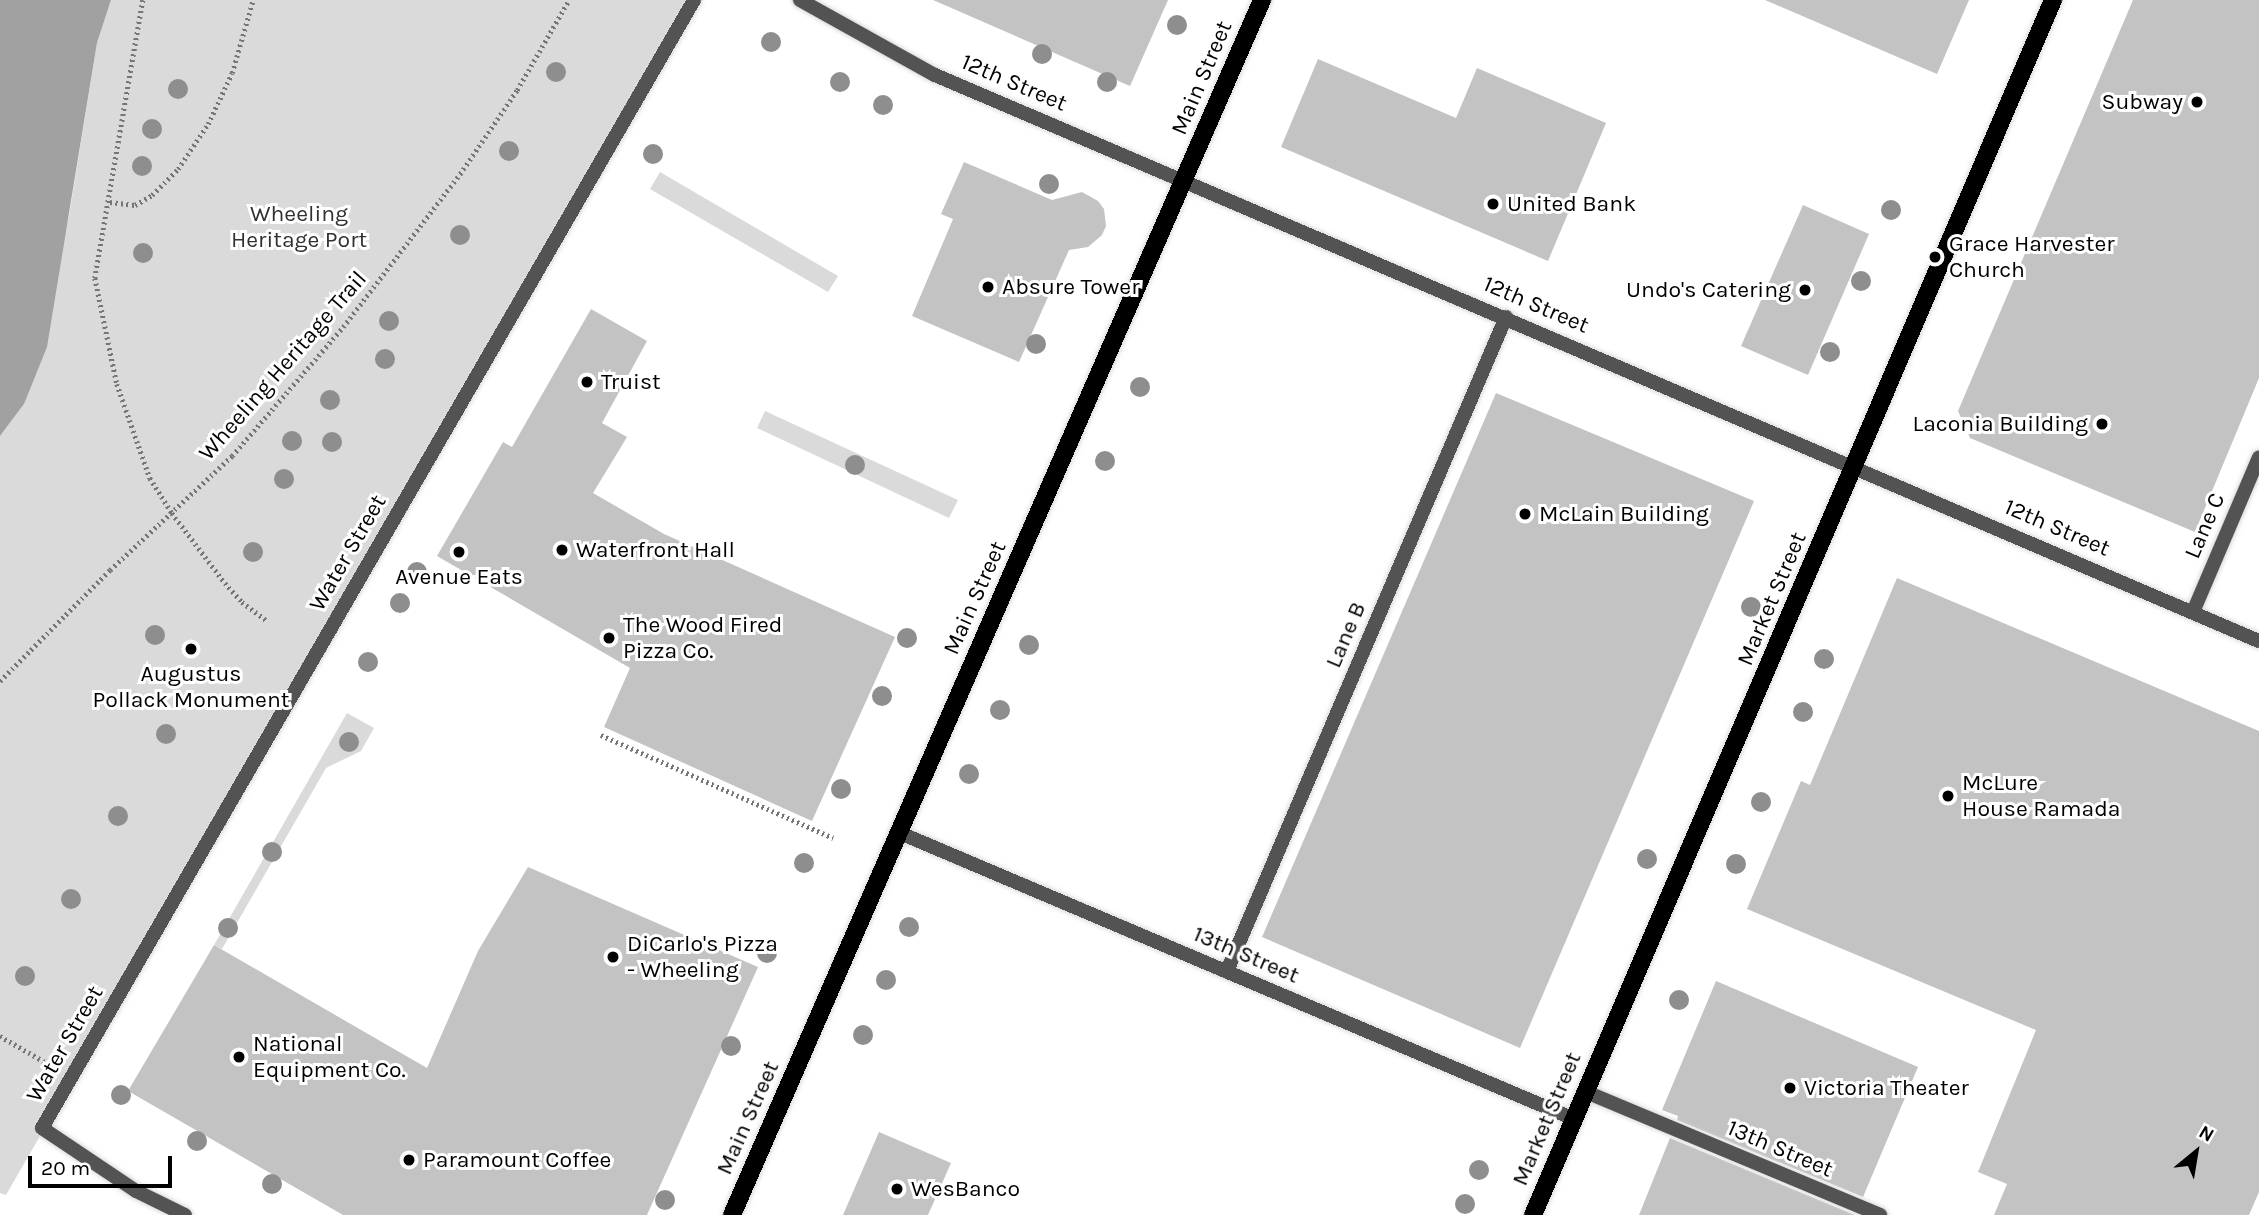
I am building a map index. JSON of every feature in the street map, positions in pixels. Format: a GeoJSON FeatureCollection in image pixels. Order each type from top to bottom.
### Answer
{"type":"FeatureCollection","features":[{"type":"Feature","properties":{"kind":"main road","name":"Main Street"},"geometry":{"type":"LineString","coordinates":[[732,1215],[1262,0]]}},
{"type":"Feature","properties":{"kind":"main road","name":"Market Street"},"geometry":{"type":"LineString","coordinates":[[1533,1215],[1856,466],[2053,0]]}},
{"type":"Feature","properties":{"kind":"street","name":"Water Street"},"geometry":{"type":"LineString","coordinates":[[185,1215],[136,1191],[42,1128],[694,0]]}},
{"type":"Feature","properties":{"kind":"street","name":"12th Street"},"geometry":{"type":"LineString","coordinates":[[800,0],[934,75],[1856,466],[2259,641]]}},
{"type":"Feature","properties":{"kind":"street","name":"Lane B"},"geometry":{"type":"LineString","coordinates":[[1227,971],[1506,317]]}},
{"type":"Feature","properties":{"kind":"street","name":"Lane C"},"geometry":{"type":"LineString","coordinates":[[2193,612],[2259,457]]}},
{"type":"Feature","properties":{"kind":"street","name":"13th Street"},"geometry":{"type":"LineString","coordinates":[[900,833],[1574,1119]]}},
{"type":"Feature","properties":{"kind":"street","name":"13th Street"},"geometry":{"type":"LineString","coordinates":[[1586,1092],[1880,1215]]}},
{"type":"Feature","properties":{"kind":"path"},"geometry":{"type":"LineString","coordinates":[[143,0],[95,278],[117,384],[150,478],[172,513],[225,583],[242,602],[266,620]]}},
{"type":"Feature","properties":{"kind":"path"},"geometry":{"type":"LineString","coordinates":[[110,202],[135,205],[152,195],[178,169],[208,124],[232,73],[253,0]]}},
{"type":"Feature","properties":{"kind":"path","name":"Wheeling Heritage Trail"},"geometry":{"type":"LineString","coordinates":[[0,681],[232,456],[278,405],[385,274],[460,174],[517,90],[569,0]]}},
{"type":"Feature","properties":{"kind":"path"},"geometry":{"type":"LineString","coordinates":[[601,735],[833,838]]}},
{"type":"Feature","properties":{"kind":"path"},"geometry":{"type":"LineString","coordinates":[[0,1036],[72,1078]]}},
{"type":"Feature","properties":{"kind":"green space","name":"Wheeling Heritage Port"},"geometry":{"type":"Polygon","coordinates":[[[111,0],[694,0],[6,1195],[0,1193],[0,436],[24,404],[69,216],[97,43],[111,0]]]}},
{"type":"Feature","properties":{"kind":"green space"},"geometry":{"type":"Polygon","coordinates":[[[660,172],[838,276],[828,292],[650,189],[660,172]]]}},
{"type":"Feature","properties":{"kind":"green space"},"geometry":{"type":"Polygon","coordinates":[[[765,411],[958,500],[949,518],[757,428],[765,411]]]}},
{"type":"Feature","properties":{"kind":"green space"},"geometry":{"type":"Polygon","coordinates":[[[347,713],[374,728],[361,751],[326,768],[222,949],[214,945],[347,713]]]}},
{"type":"Feature","properties":{"kind":"shaded area"},"geometry":{"type":"Polygon","coordinates":[[[0,0],[111,0],[97,43],[47,347],[24,404],[0,436],[0,0]]]}},
{"type":"Feature","properties":{"kind":"building"},"geometry":{"type":"Polygon","coordinates":[[[933,0],[1168,0],[1130,86],[933,0]]]}},
{"type":"Feature","properties":{"kind":"building"},"geometry":{"type":"Polygon","coordinates":[[[1765,0],[1969,0],[1937,74],[1765,0]]]}},
{"type":"Feature","properties":{"kind":"building"},"geometry":{"type":"Polygon","coordinates":[[[2133,0],[2259,0],[2259,378],[2195,532],[1970,438],[1958,411],[2133,0]]]}},
{"type":"Feature","properties":{"kind":"building","name":"United Bank"},"geometry":{"type":"Polygon","coordinates":[[[1318,59],[1456,118],[1477,68],[1606,123],[1548,261],[1281,147],[1318,59]]]}},
{"type":"Feature","properties":{"kind":"building","name":"Absure Tower"},"geometry":{"type":"Polygon","coordinates":[[[964,162],[1052,200],[1082,192],[1098,201],[1104,209],[1106,226],[1102,235],[1088,247],[1069,250],[1019,362],[912,316],[953,219],[941,214],[964,162]]]}},
{"type":"Feature","properties":{"kind":"building","name":"Undo's Catering"},"geometry":{"type":"Polygon","coordinates":[[[1803,205],[1869,234],[1808,375],[1741,346],[1803,205]]]}},
{"type":"Feature","properties":{"kind":"building"},"geometry":{"type":"Polygon","coordinates":[[[591,309],[647,341],[602,423],[627,437],[593,493],[664,534],[895,637],[812,821],[604,727],[630,668],[437,556],[503,442],[512,447],[591,309]]]}},
{"type":"Feature","properties":{"kind":"building"},"geometry":{"type":"Polygon","coordinates":[[[1496,393],[1754,501],[1520,1048],[1262,937],[1496,393]]]}},
{"type":"Feature","properties":{"kind":"building"},"geometry":{"type":"Polygon","coordinates":[[[1897,578],[2259,731],[2259,1192],[2249,1215],[1994,1215],[2007,1184],[1978,1172],[2036,1030],[1747,909],[1801,781],[1810,785],[1897,578]]]}},
{"type":"Feature","properties":{"kind":"building"},"geometry":{"type":"Polygon","coordinates":[[[528,867],[758,967],[647,1215],[343,1215],[128,1091],[214,945],[427,1068],[478,951],[528,867]]]}},
{"type":"Feature","properties":{"kind":"building","name":"Victoria Theater"},"geometry":{"type":"Polygon","coordinates":[[[1716,981],[1918,1067],[1863,1197],[1677,1120],[1678,1116],[1662,1110],[1716,981]]]}},
{"type":"Feature","properties":{"kind":"building","name":"WesBanco"},"geometry":{"type":"Polygon","coordinates":[[[879,1132],[951,1163],[928,1215],[843,1215],[879,1132]]]}},
{"type":"Feature","properties":{"kind":"building"},"geometry":{"type":"Polygon","coordinates":[[[1670,1138],[1855,1215],[1639,1215],[1670,1138]]]}},
{"type":"Feature","properties":{"kind":"place","name":"Subway"},"geometry":{"type":"Point","coordinates":[2197,102]}},
{"type":"Feature","properties":{"kind":"place","name":"United Bank"},"geometry":{"type":"Point","coordinates":[1493,204]}},
{"type":"Feature","properties":{"kind":"place","name":"Grace Harvester Church"},"geometry":{"type":"Point","coordinates":[1935,257]}},
{"type":"Feature","properties":{"kind":"place","name":"Absure Tower"},"geometry":{"type":"Point","coordinates":[988,287]}},
{"type":"Feature","properties":{"kind":"place","name":"Undo's Catering"},"geometry":{"type":"Point","coordinates":[1805,290]}},
{"type":"Feature","properties":{"kind":"place","name":"Truist"},"geometry":{"type":"Point","coordinates":[587,382]}},
{"type":"Feature","properties":{"kind":"place","name":"Laconia Building"},"geometry":{"type":"Point","coordinates":[2102,424]}},
{"type":"Feature","properties":{"kind":"place","name":"McLain Building"},"geometry":{"type":"Point","coordinates":[1525,514]}},
{"type":"Feature","properties":{"kind":"place","name":"Waterfront Hall"},"geometry":{"type":"Point","coordinates":[562,550]}},
{"type":"Feature","properties":{"kind":"place","name":"Avenue Eats"},"geometry":{"type":"Point","coordinates":[459,552]}},
{"type":"Feature","properties":{"kind":"place","name":"The Wood Fired Pizza Co."},"geometry":{"type":"Point","coordinates":[609,638]}},
{"type":"Feature","properties":{"kind":"place","name":"Augustus Pollack Monument"},"geometry":{"type":"Point","coordinates":[191,649]}},
{"type":"Feature","properties":{"kind":"place","name":"McLure House Ramada"},"geometry":{"type":"Point","coordinates":[1948,796]}},
{"type":"Feature","properties":{"kind":"place","name":"DiCarlo's Pizza - Wheeling"},"geometry":{"type":"Point","coordinates":[613,957]}},
{"type":"Feature","properties":{"kind":"place","name":"National Equipment Co."},"geometry":{"type":"Point","coordinates":[239,1057]}},
{"type":"Feature","properties":{"kind":"place","name":"Victoria Theater"},"geometry":{"type":"Point","coordinates":[1790,1088]}},
{"type":"Feature","properties":{"kind":"place","name":"Paramount Coffee"},"geometry":{"type":"Point","coordinates":[409,1160]}},
{"type":"Feature","properties":{"kind":"place","name":"WesBanco"},"geometry":{"type":"Point","coordinates":[897,1189]}}]}
